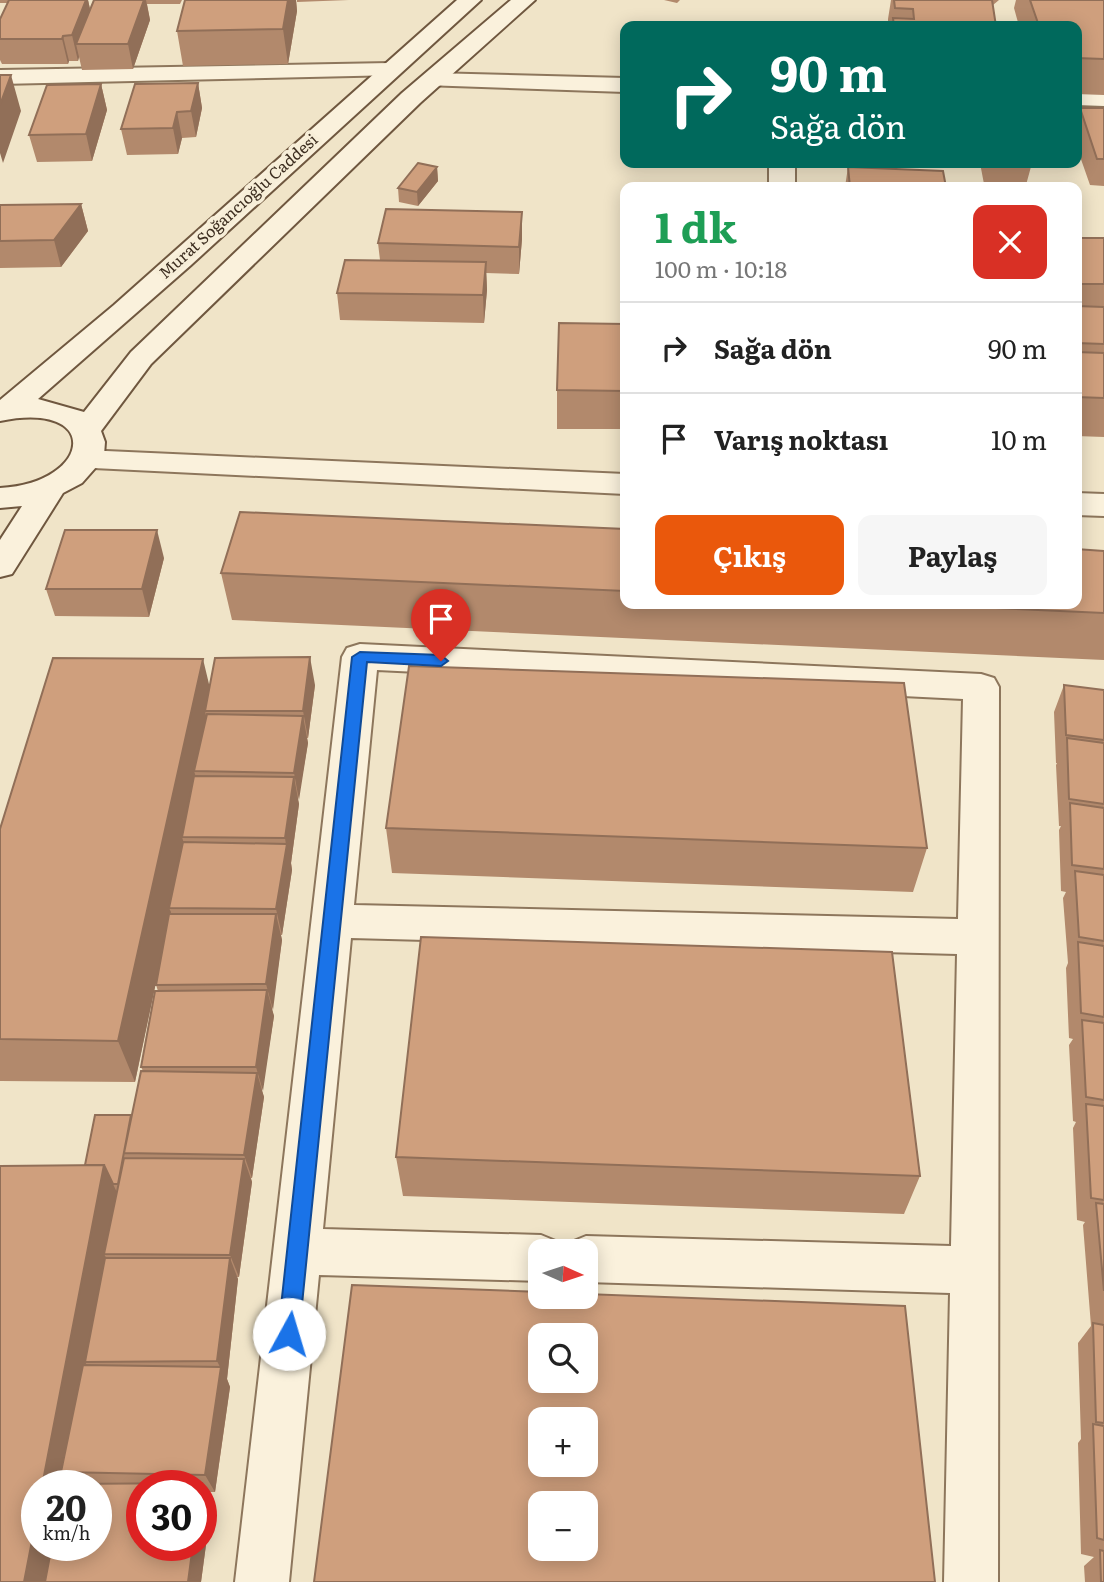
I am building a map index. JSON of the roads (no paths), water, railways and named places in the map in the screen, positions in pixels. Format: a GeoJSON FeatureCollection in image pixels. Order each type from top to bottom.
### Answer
{"type":"FeatureCollection","features":[{"type":"Feature","properties":{"kind":"street","name":"Murat Soğancıoğlu Caddesi"},"geometry":{"type":"LineString","coordinates":[[3,412],[80,350],[470,0]]}},
{"type":"Feature","properties":{"kind":"street"},"geometry":{"type":"LineString","coordinates":[[0,498],[28,495],[50,488],[71,475],[85,445],[141,358],[432,80],[524,0]]}},
{"type":"Feature","properties":{"kind":"street"},"geometry":{"type":"LineString","coordinates":[[0,77],[390,70]]}},
{"type":"Feature","properties":{"kind":"street"},"geometry":{"type":"LineString","coordinates":[[432,80],[620,85]]}},
{"type":"Feature","properties":{"kind":"street"},"geometry":{"type":"LineString","coordinates":[[1082,98],[1104,99]]}},
{"type":"Feature","properties":{"kind":"street"},"geometry":{"type":"LineString","coordinates":[[3,412],[26,408],[54,411],[76,420],[85,445]]}},
{"type":"Feature","properties":{"kind":"street"},"geometry":{"type":"LineString","coordinates":[[85,445],[620,484]]}},
{"type":"Feature","properties":{"kind":"street"},"geometry":{"type":"LineString","coordinates":[[0,566],[50,488]]}},
{"type":"Feature","properties":{"kind":"street"},"geometry":{"type":"LineString","coordinates":[[1082,504],[1104,505]]}},
{"type":"Feature","properties":{"kind":"street"},"geometry":{"type":"LineString","coordinates":[[262,1582],[360,657],[981,687],[971,1582]]}},
{"type":"Feature","properties":{"kind":"street"},"geometry":{"type":"LineString","coordinates":[[332,921],[978,937]]}},
{"type":"Feature","properties":{"kind":"street"},"geometry":{"type":"LineString","coordinates":[[298,1251],[528,1258]]}},
{"type":"Feature","properties":{"kind":"street"},"geometry":{"type":"LineString","coordinates":[[598,1259],[976,1270]]}}]}
